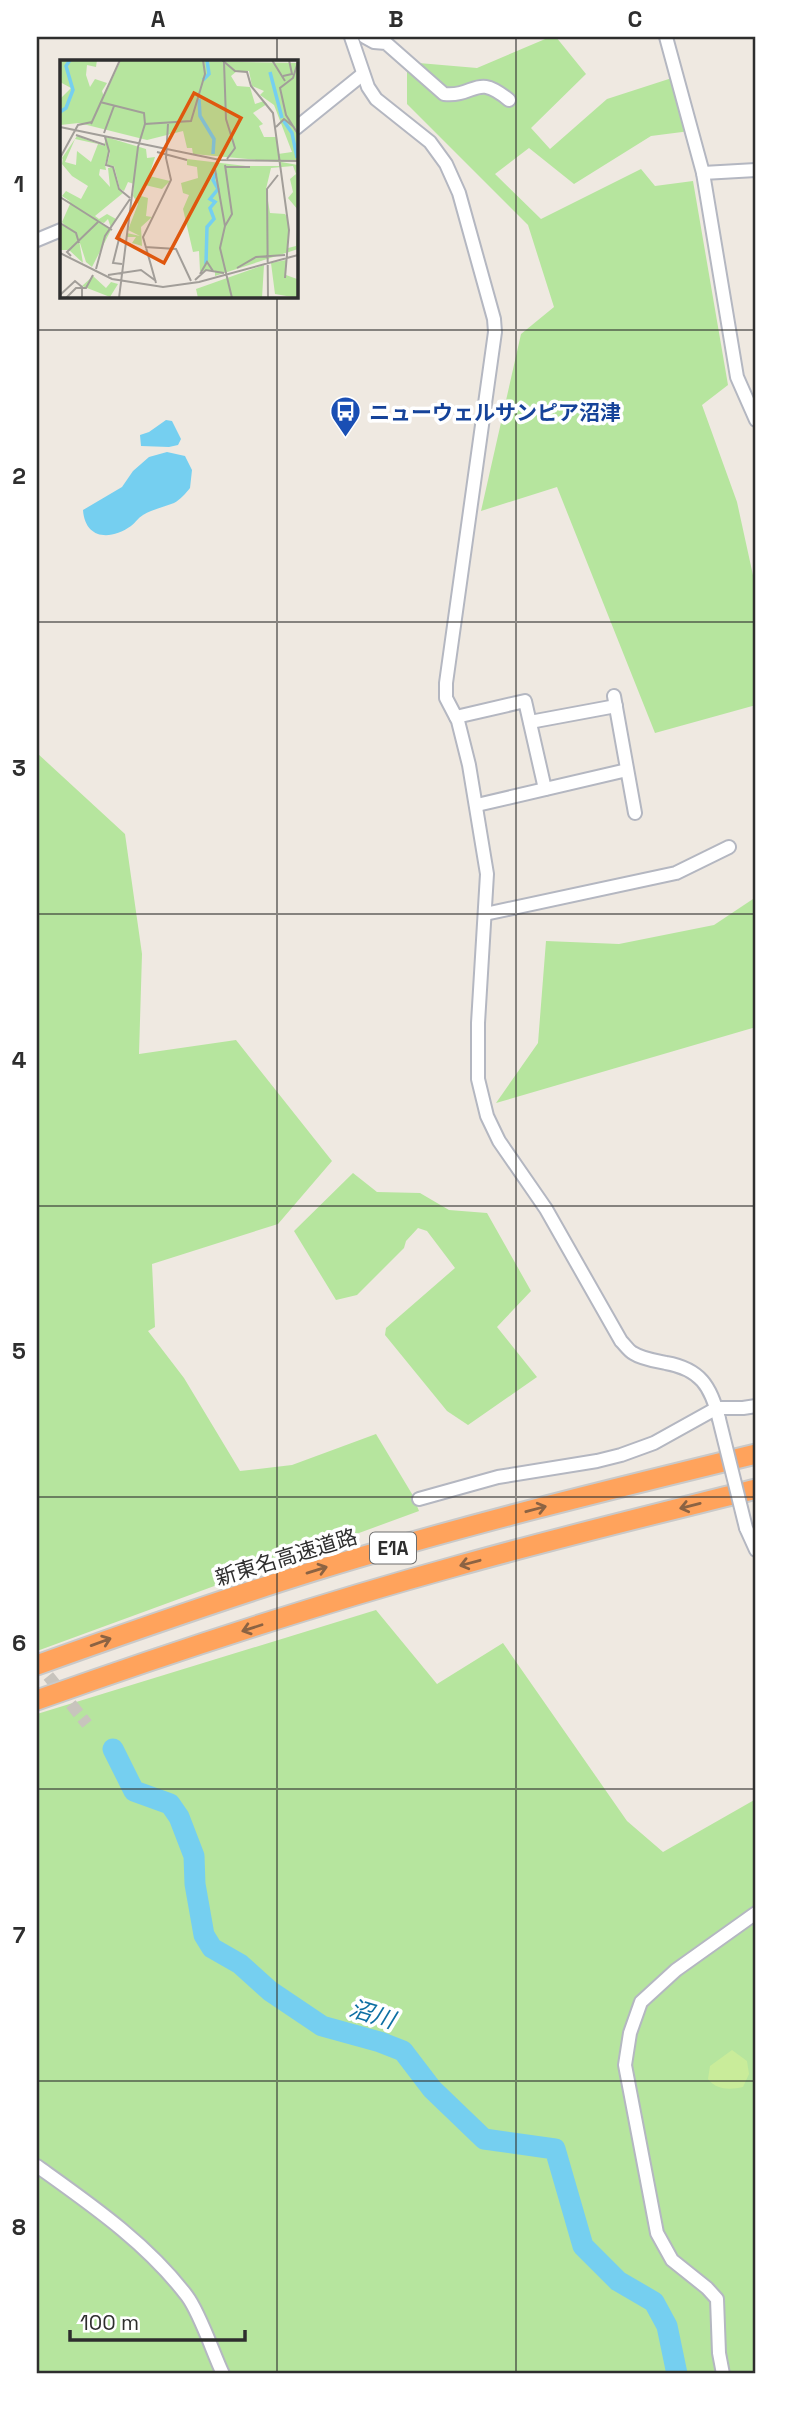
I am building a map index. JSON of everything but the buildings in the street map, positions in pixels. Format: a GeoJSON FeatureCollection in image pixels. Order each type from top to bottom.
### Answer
{"type":"FeatureCollection","features":[{"type":"Feature","properties":{"kind":"highway","name":"新東名高速道路"},"geometry":{"type":"LineString","coordinates":[[37,1665],[157,1622],[314,1571],[455,1530],[756,1454]]}},
{"type":"Feature","properties":{"kind":"highway","name":"E1A"},"geometry":{"type":"LineString","coordinates":[[37,1700],[318,1606],[457,1566],[756,1489]]}},
{"type":"Feature","properties":{"kind":"street"},"geometry":{"type":"LineString","coordinates":[[351,37],[363,74],[376,99],[430,142],[446,164],[459,193],[494,319],[495,332],[446,683],[446,698],[462,734],[477,805],[487,874],[478,1023],[478,1079],[487,1116],[499,1141],[546,1209],[621,1341],[633,1353],[656,1361],[685,1366],[704,1382],[718,1413],[746,1528],[756,1550]]}},
{"type":"Feature","properties":{"kind":"street"},"geometry":{"type":"LineString","coordinates":[[365,37],[374,42],[386,43],[444,94],[454,95],[480,85],[488,86],[509,100]]}},
{"type":"Feature","properties":{"kind":"street"},"geometry":{"type":"LineString","coordinates":[[666,37],[703,173],[737,377],[756,420]]}},
{"type":"Feature","properties":{"kind":"street"},"geometry":{"type":"LineString","coordinates":[[298,126],[363,74]]}},
{"type":"Feature","properties":{"kind":"street"},"geometry":{"type":"LineString","coordinates":[[703,173],[756,170]]}},
{"type":"Feature","properties":{"kind":"street"},"geometry":{"type":"LineString","coordinates":[[37,240],[60,230]]}},
{"type":"Feature","properties":{"kind":"street"},"geometry":{"type":"LineString","coordinates":[[456,717],[525,701],[545,789]]}},
{"type":"Feature","properties":{"kind":"street"},"geometry":{"type":"LineString","coordinates":[[530,722],[615,701],[635,813]]}},
{"type":"Feature","properties":{"kind":"street"},"geometry":{"type":"LineString","coordinates":[[477,805],[627,770]]}},
{"type":"Feature","properties":{"kind":"street"},"geometry":{"type":"LineString","coordinates":[[485,914],[676,873],[729,846]]}},
{"type":"Feature","properties":{"kind":"street"},"geometry":{"type":"LineString","coordinates":[[419,1499],[498,1477],[621,1455],[654,1443],[718,1413],[756,1406]]}},
{"type":"Feature","properties":{"kind":"street"},"geometry":{"type":"LineString","coordinates":[[723,2374],[719,2353],[717,2299],[708,2288],[672,2260],[657,2233],[625,2065],[630,2033],[641,2002],[676,1970],[756,1913]]}},
{"type":"Feature","properties":{"kind":"street"},"geometry":{"type":"LineString","coordinates":[[37,2166],[104,2214],[137,2243],[188,2298],[223,2374]]}},
{"type":"Feature","properties":{"kind":"green space"},"geometry":{"type":"Polygon","coordinates":[[[550,37],[556,37],[586,74],[531,128],[550,149],[607,99],[675,77],[690,131],[651,136],[574,184],[529,148],[495,174],[541,219],[641,169],[655,186],[693,181],[728,385],[702,405],[737,502],[756,589],[756,705],[655,733],[557,487],[481,511],[521,334],[554,307],[528,225],[407,104],[407,62],[477,68],[550,37]]]}},
{"type":"Feature","properties":{"kind":"green space"},"geometry":{"type":"Polygon","coordinates":[[[37,753],[125,834],[142,954],[139,1054],[236,1040],[332,1161],[278,1224],[152,1264],[155,1327],[148,1331],[184,1378],[240,1471],[292,1465],[376,1434],[412,1494],[419,1511],[37,1651],[37,753]]]}},
{"type":"Feature","properties":{"kind":"green space"},"geometry":{"type":"Polygon","coordinates":[[[756,897],[756,1027],[496,1103],[538,1043],[546,941],[619,944],[714,925],[756,897]]]}},
{"type":"Feature","properties":{"kind":"green space"},"geometry":{"type":"Polygon","coordinates":[[[353,1173],[377,1192],[420,1193],[449,1210],[487,1213],[531,1291],[497,1327],[537,1377],[468,1425],[447,1411],[385,1335],[386,1328],[455,1268],[427,1231],[418,1228],[406,1241],[404,1248],[357,1295],[336,1300],[294,1231],[353,1173]]]}},
{"type":"Feature","properties":{"kind":"green space"},"geometry":{"type":"Polygon","coordinates":[[[376,1610],[437,1684],[503,1643],[627,1821],[663,1852],[756,1799],[756,1911],[736,1929],[743,1930],[756,1920],[756,2374],[37,2374],[37,1714],[376,1610]]]}},
{"type":"Feature","properties":{"kind":"green space"},"geometry":{"type":"Polygon","coordinates":[[[732,2050],[747,2061],[749,2074],[743,2087],[719,2087],[708,2079],[710,2066],[732,2050]]]}},
{"type":"Feature","properties":{"kind":"water"},"geometry":{"type":"Polygon","coordinates":[[[166,420],[172,421],[181,439],[178,445],[141,446],[140,435],[166,420]]]}},
{"type":"Feature","properties":{"kind":"water"},"geometry":{"type":"Polygon","coordinates":[[[167,452],[185,456],[192,470],[190,488],[183,496],[174,503],[143,515],[131,526],[115,534],[100,534],[88,527],[83,510],[122,487],[133,471],[149,457],[167,452]]]}},
{"type":"Feature","properties":{"kind":"waterway","name":"沼川"},"geometry":{"type":"LineString","coordinates":[[113,1749],[134,1791],[170,1804],[179,1817],[194,1856],[195,1884],[204,1935],[212,1948],[240,1964],[270,1991],[322,2026],[403,2051],[432,2089],[484,2139],[555,2149],[583,2246],[618,2281],[654,2302],[667,2326],[677,2374]]}},
{"type":"Feature","properties":{"kind":"tunnel"},"geometry":{"type":"LineString","coordinates":[[37,1662],[87,1724]]}},
{"type":"Feature","properties":{"kind":"place","name":"ニューウェルサンピア沼津"},"geometry":{"type":"Point","coordinates":[346,439]}}]}
